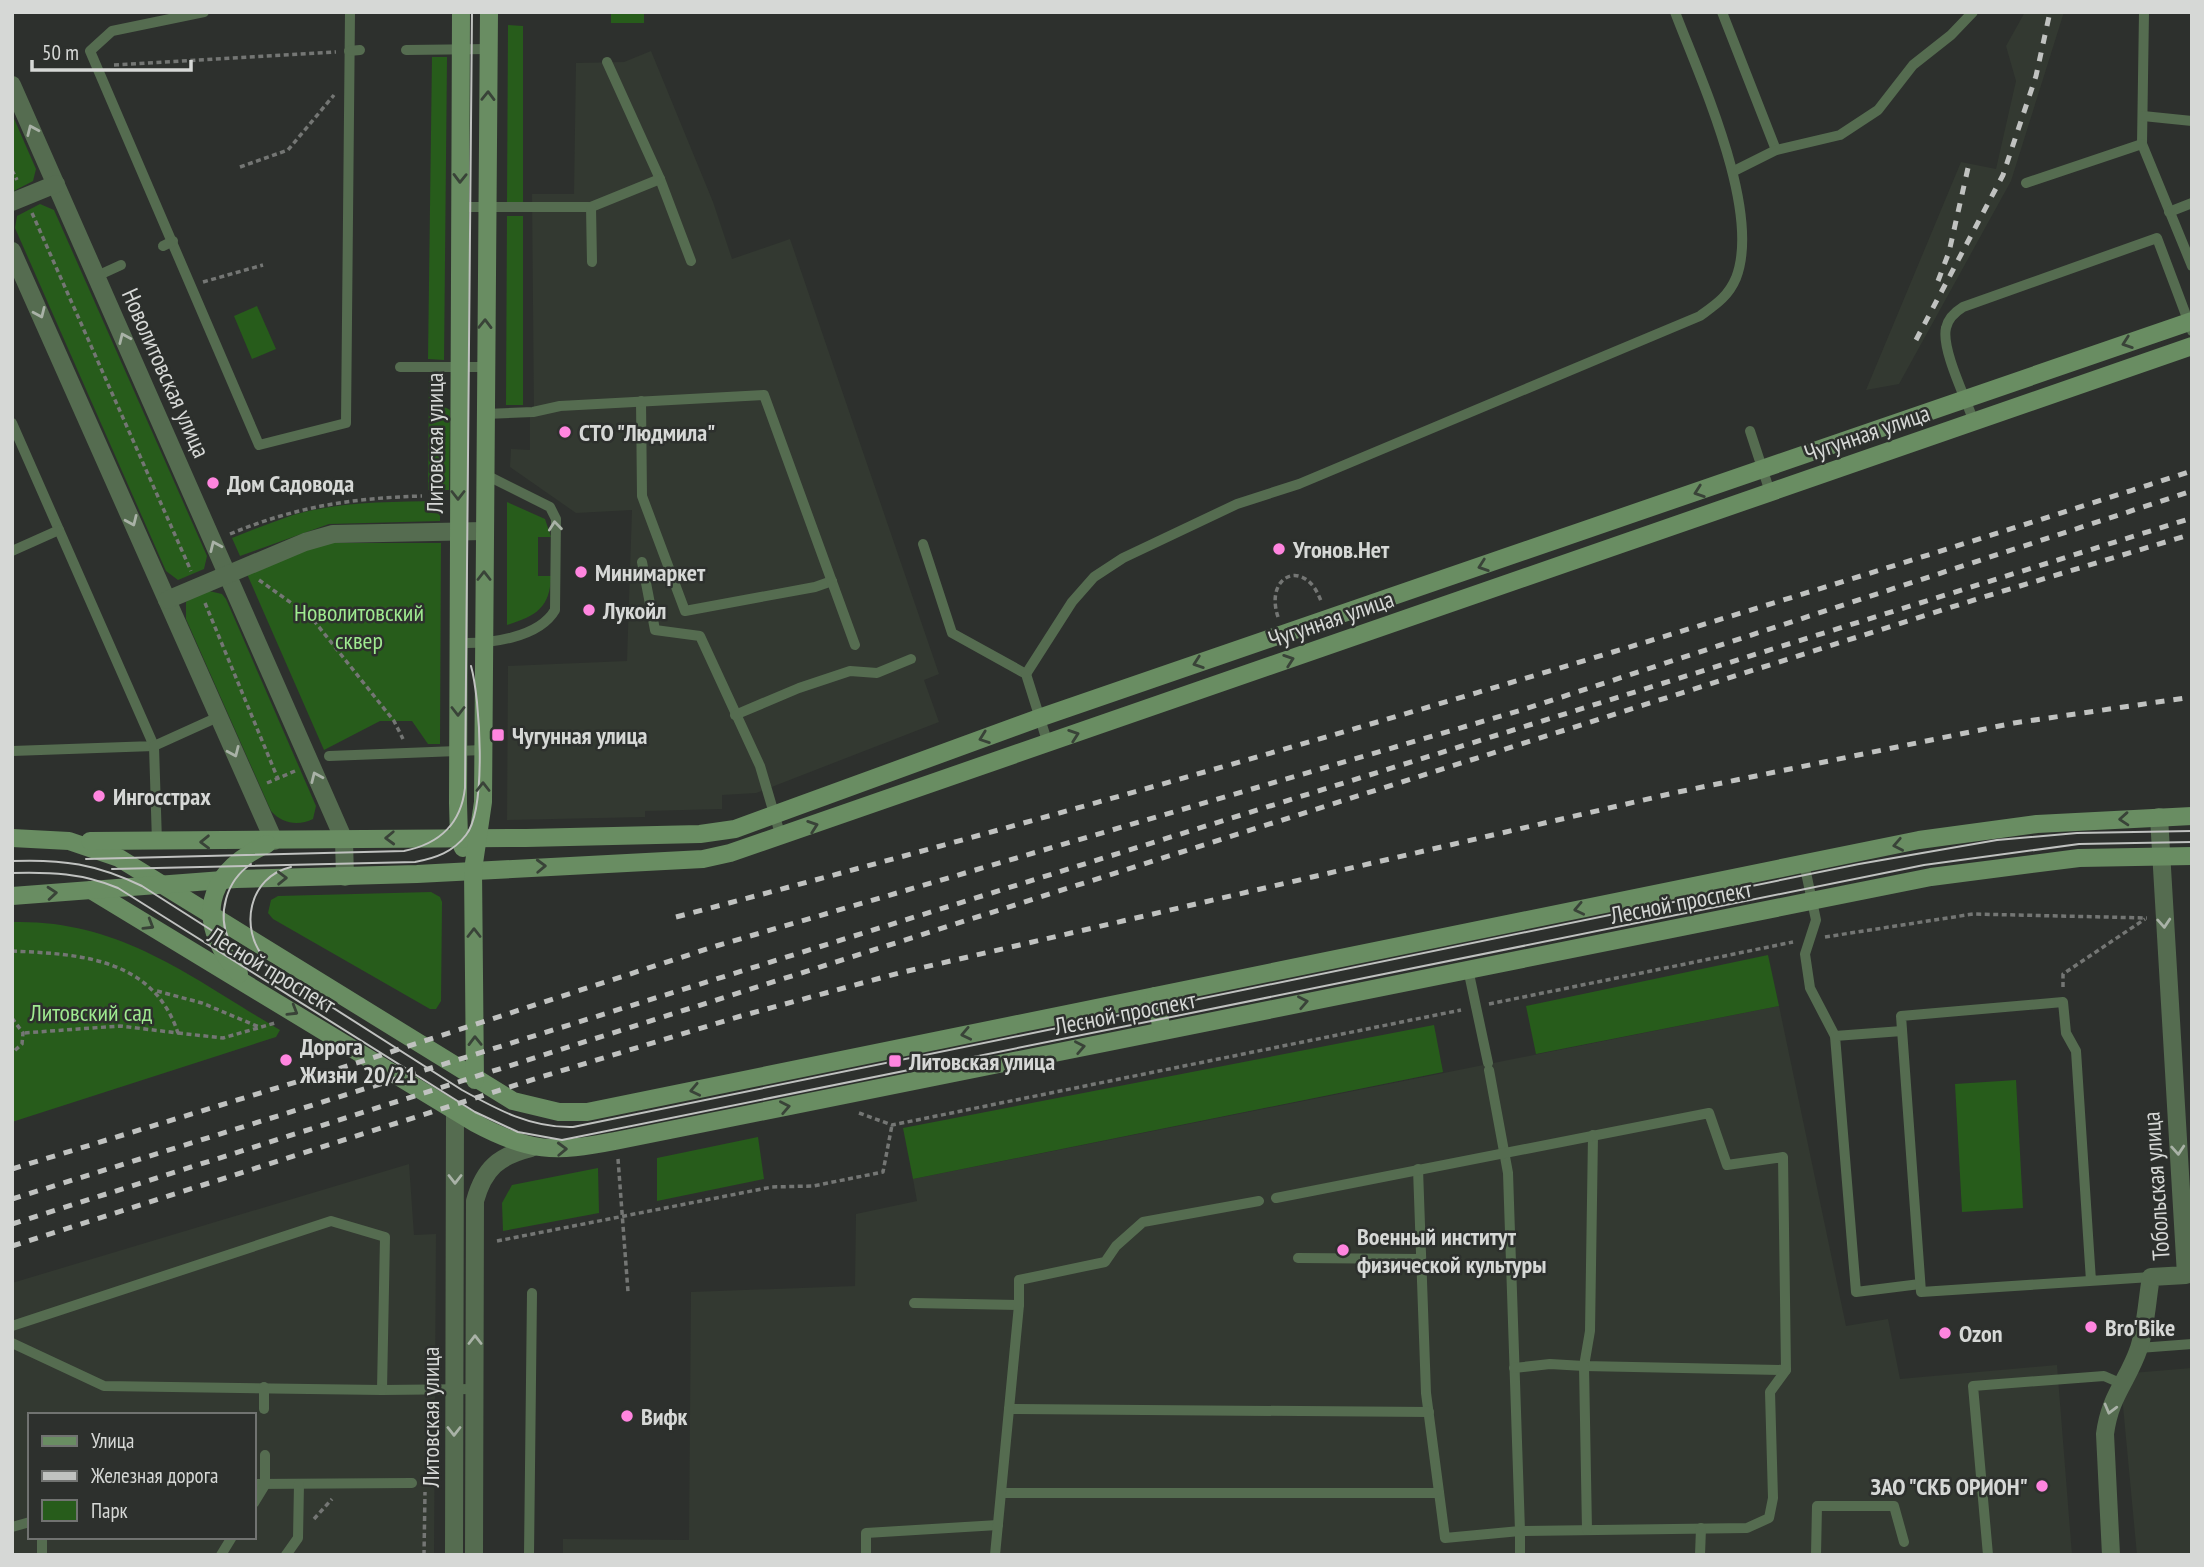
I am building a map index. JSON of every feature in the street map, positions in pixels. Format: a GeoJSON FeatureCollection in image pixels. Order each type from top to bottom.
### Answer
{"type":"FeatureCollection","features":[{"type":"Feature","properties":{"kind":"street","name":"Литовская улица"},"geometry":{"type":"LineString","coordinates":[[461,12],[458,367],[459,838],[473,870]]}},
{"type":"Feature","properties":{"kind":"street","name":"Литовская улица"},"geometry":{"type":"LineString","coordinates":[[475,1080],[473,870],[483,802],[488,12]]}},
{"type":"Feature","properties":{"kind":"street","name":"Новолитовская улица"},"geometry":{"type":"LineString","coordinates":[[12,85],[233,571],[344,840],[345,877]]}},
{"type":"Feature","properties":{"kind":"street"},"geometry":{"type":"LineString","coordinates":[[21,205],[56,184]]}},
{"type":"Feature","properties":{"kind":"street"},"geometry":{"type":"LineString","coordinates":[[12,251],[274,841],[244,854],[213,890],[210,912],[223,951],[246,983]]}},
{"type":"Feature","properties":{"kind":"street","name":"Чугунная улица"},"geometry":{"type":"LineString","coordinates":[[478,838],[700,834],[735,829],[1039,718],[2191,324]]}},
{"type":"Feature","properties":{"kind":"street","name":"Чугунная улица"},"geometry":{"type":"LineString","coordinates":[[473,870],[703,859],[781,837],[2192,346]]}},
{"type":"Feature","properties":{"kind":"street"},"geometry":{"type":"LineString","coordinates":[[167,600],[233,571],[332,534],[484,531]]}},
{"type":"Feature","properties":{"kind":"street","name":"Лесной проспект"},"geometry":{"type":"LineString","coordinates":[[69,841],[120,858],[165,884],[475,1080],[533,1108],[587,1112],[1804,863],[1958,835],[2037,824],[2192,816]]}},
{"type":"Feature","properties":{"kind":"street","name":"Тобольская улица"},"geometry":{"type":"LineString","coordinates":[[2111,1555],[2105,1434],[2112,1400],[2139,1348],[2151,1278],[2189,1280],[2186,1192],[2159,817]]}},
{"type":"Feature","properties":{"kind":"street","name":"Лесной проспект"},"geometry":{"type":"LineString","coordinates":[[12,838],[157,842],[478,838]]}},
{"type":"Feature","properties":{"kind":"street","name":"Лесной проспект"},"geometry":{"type":"LineString","coordinates":[[91,890],[506,1140],[531,1147],[577,1148],[1812,900],[2000,866],[2079,858],[2192,856]]}},
{"type":"Feature","properties":{"kind":"street"},"geometry":{"type":"LineString","coordinates":[[12,896],[219,880],[473,870]]}},
{"type":"Feature","properties":{"kind":"street"},"geometry":{"type":"LineString","coordinates":[[1155,996],[1162,1030]]}},
{"type":"Feature","properties":{"kind":"street","name":"Литовская улица"},"geometry":{"type":"LineString","coordinates":[[454,1555],[455,1111]]}},
{"type":"Feature","properties":{"kind":"street","name":"Литовская улица"},"geometry":{"type":"LineString","coordinates":[[474,1555],[477,1192],[494,1162],[507,1154],[531,1147]]}},
{"type":"Feature","properties":{"kind":"lane"},"geometry":{"type":"LineString","coordinates":[[204,12],[112,31],[90,51],[168,243],[191,285],[260,445],[346,423],[349,78],[354,50],[350,12]]}},
{"type":"Feature","properties":{"kind":"lane"},"geometry":{"type":"LineString","coordinates":[[1026,674],[1072,602],[1094,577],[1123,558],[1237,504],[1299,484],[1700,316],[1723,300],[1736,278],[1742,247],[1734,171],[1675,12]]}},
{"type":"Feature","properties":{"kind":"lane"},"geometry":{"type":"LineString","coordinates":[[1722,12],[1776,150]]}},
{"type":"Feature","properties":{"kind":"lane"},"geometry":{"type":"LineString","coordinates":[[1734,171],[1776,150],[1840,135],[1878,110],[1913,65],[1951,35],[1973,12]]}},
{"type":"Feature","properties":{"kind":"lane"},"geometry":{"type":"LineString","coordinates":[[2144,12],[2142,144],[2192,266]]}},
{"type":"Feature","properties":{"kind":"lane"},"geometry":{"type":"LineString","coordinates":[[406,50],[489,49]]}},
{"type":"Feature","properties":{"kind":"lane"},"geometry":{"type":"LineString","coordinates":[[607,62],[660,179],[691,261]]}},
{"type":"Feature","properties":{"kind":"lane"},"geometry":{"type":"LineString","coordinates":[[2143,116],[2192,121]]}},
{"type":"Feature","properties":{"kind":"lane"},"geometry":{"type":"LineString","coordinates":[[2026,183],[2142,144]]}},
{"type":"Feature","properties":{"kind":"lane"},"geometry":{"type":"LineString","coordinates":[[460,207],[591,206],[660,179]]}},
{"type":"Feature","properties":{"kind":"lane"},"geometry":{"type":"LineString","coordinates":[[2169,212],[2192,203]]}},
{"type":"Feature","properties":{"kind":"lane"},"geometry":{"type":"LineString","coordinates":[[591,206],[592,262]]}},
{"type":"Feature","properties":{"kind":"lane"},"geometry":{"type":"LineString","coordinates":[[1974,422],[1945,342],[1946,326],[1952,315],[1962,307],[2157,238],[2191,324]]}},
{"type":"Feature","properties":{"kind":"lane"},"geometry":{"type":"LineString","coordinates":[[97,276],[121,265]]}},
{"type":"Feature","properties":{"kind":"lane"},"geometry":{"type":"LineString","coordinates":[[400,367],[485,367]]}},
{"type":"Feature","properties":{"kind":"lane"},"geometry":{"type":"LineString","coordinates":[[485,414],[641,401],[764,395],[855,645]]}},
{"type":"Feature","properties":{"kind":"lane"},"geometry":{"type":"LineString","coordinates":[[641,401],[642,496],[685,611],[815,587],[832,581]]}},
{"type":"Feature","properties":{"kind":"lane"},"geometry":{"type":"LineString","coordinates":[[12,423],[154,746],[157,842]]}},
{"type":"Feature","properties":{"kind":"lane"},"geometry":{"type":"LineString","coordinates":[[1750,430],[1770,492]]}},
{"type":"Feature","properties":{"kind":"lane"},"geometry":{"type":"LineString","coordinates":[[459,643],[484,644],[548,622],[555,610],[556,519],[550,508],[484,473]]}},
{"type":"Feature","properties":{"kind":"lane"},"geometry":{"type":"LineString","coordinates":[[12,551],[59,530]]}},
{"type":"Feature","properties":{"kind":"lane"},"geometry":{"type":"LineString","coordinates":[[923,544],[952,633],[1026,674],[1048,744]]}},
{"type":"Feature","properties":{"kind":"lane"},"geometry":{"type":"LineString","coordinates":[[642,562],[655,630],[700,636],[760,766],[781,837]]}},
{"type":"Feature","properties":{"kind":"lane"},"geometry":{"type":"LineString","coordinates":[[735,715],[837,675],[850,671],[877,673],[911,659]]}},
{"type":"Feature","properties":{"kind":"lane"},"geometry":{"type":"LineString","coordinates":[[12,751],[154,746],[218,717]]}},
{"type":"Feature","properties":{"kind":"lane"},"geometry":{"type":"LineString","coordinates":[[328,756],[483,750]]}},
{"type":"Feature","properties":{"kind":"lane"},"geometry":{"type":"LineString","coordinates":[[1804,863],[1816,920],[1805,954],[1810,988],[1835,1036],[1856,1292],[1920,1284]]}},
{"type":"Feature","properties":{"kind":"lane"},"geometry":{"type":"LineString","coordinates":[[1468,969],[1505,1151],[1520,1555]]}},
{"type":"Feature","properties":{"kind":"lane"},"geometry":{"type":"LineString","coordinates":[[2091,1281],[2076,1051],[2066,1033],[2063,1002],[1901,1016],[1921,1293],[2151,1278]]}},
{"type":"Feature","properties":{"kind":"lane"},"geometry":{"type":"LineString","coordinates":[[1835,1036],[1902,1031]]}},
{"type":"Feature","properties":{"kind":"lane"},"geometry":{"type":"LineString","coordinates":[[1276,1198],[1505,1151],[1709,1113],[1727,1166],[1783,1157],[1786,1370],[1770,1392],[1773,1498],[1769,1518],[1746,1528],[1520,1531],[1445,1538],[1429,1412],[1418,1169]]}},
{"type":"Feature","properties":{"kind":"lane"},"geometry":{"type":"LineString","coordinates":[[1587,1530],[1584,1366],[1590,1331],[1593,1135]]}},
{"type":"Feature","properties":{"kind":"lane"},"geometry":{"type":"LineString","coordinates":[[995,1555],[1019,1305],[1019,1280],[1105,1262],[1116,1246],[1143,1222],[1259,1201]]}},
{"type":"Feature","properties":{"kind":"lane"},"geometry":{"type":"LineString","coordinates":[[12,1326],[331,1221],[385,1237],[382,1390]]}},
{"type":"Feature","properties":{"kind":"lane"},"geometry":{"type":"LineString","coordinates":[[1298,1258],[1421,1259]]}},
{"type":"Feature","properties":{"kind":"lane"},"geometry":{"type":"LineString","coordinates":[[529,1555],[532,1293]]}},
{"type":"Feature","properties":{"kind":"lane"},"geometry":{"type":"LineString","coordinates":[[914,1303],[1019,1305]]}},
{"type":"Feature","properties":{"kind":"lane"},"geometry":{"type":"LineString","coordinates":[[12,1343],[104,1386],[475,1389]]}},
{"type":"Feature","properties":{"kind":"lane"},"geometry":{"type":"LineString","coordinates":[[2139,1348],[2192,1344]]}},
{"type":"Feature","properties":{"kind":"lane"},"geometry":{"type":"LineString","coordinates":[[1514,1368],[1550,1364],[1786,1370]]}},
{"type":"Feature","properties":{"kind":"lane"},"geometry":{"type":"LineString","coordinates":[[1988,1555],[1973,1386],[2104,1376],[2120,1383]]}},
{"type":"Feature","properties":{"kind":"lane"},"geometry":{"type":"LineString","coordinates":[[264,1387],[264,1409]]}},
{"type":"Feature","properties":{"kind":"lane"},"geometry":{"type":"LineString","coordinates":[[1009,1409],[1429,1412]]}},
{"type":"Feature","properties":{"kind":"lane"},"geometry":{"type":"LineString","coordinates":[[265,1455],[259,1485],[412,1483]]}},
{"type":"Feature","properties":{"kind":"lane"},"geometry":{"type":"LineString","coordinates":[[286,1555],[298,1538],[299,1485]]}},
{"type":"Feature","properties":{"kind":"lane"},"geometry":{"type":"LineString","coordinates":[[1001,1493],[1439,1493]]}},
{"type":"Feature","properties":{"kind":"lane"},"geometry":{"type":"LineString","coordinates":[[1816,1555],[1817,1506],[1894,1506],[1904,1542]]}},
{"type":"Feature","properties":{"kind":"lane"},"geometry":{"type":"LineString","coordinates":[[866,1555],[866,1533],[998,1525]]}},
{"type":"Feature","properties":{"kind":"lane"},"geometry":{"type":"LineString","coordinates":[[1700,1555],[1701,1528]]}},
{"type":"Feature","properties":{"kind":"lane"},"geometry":{"type":"LineString","coordinates":[[221,1555],[231,1539]]}},
{"type":"Feature","properties":{"kind":"path"},"geometry":{"type":"LineString","coordinates":[[97,66],[354,50]]}},
{"type":"Feature","properties":{"kind":"path"},"geometry":{"type":"LineString","coordinates":[[240,167],[288,150],[349,78]]}},
{"type":"Feature","properties":{"kind":"path"},"geometry":{"type":"LineString","coordinates":[[21,205],[193,576]]}},
{"type":"Feature","properties":{"kind":"path"},"geometry":{"type":"LineString","coordinates":[[191,285],[262,265]]}},
{"type":"Feature","properties":{"kind":"path"},"geometry":{"type":"LineString","coordinates":[[225,536],[261,522],[326,503],[364,497],[422,496]]}},
{"type":"Feature","properties":{"kind":"path"},"geometry":{"type":"LineString","coordinates":[[233,571],[280,593],[311,617],[394,721],[410,751]]}},
{"type":"Feature","properties":{"kind":"path"},"geometry":{"type":"LineString","coordinates":[[1280,622],[1274,597],[1275,588],[1289,577],[1306,577],[1317,589],[1323,607]]}},
{"type":"Feature","properties":{"kind":"path"},"geometry":{"type":"LineString","coordinates":[[201,593],[278,779]]}},
{"type":"Feature","properties":{"kind":"path"},"geometry":{"type":"LineString","coordinates":[[260,786],[300,769]]}},
{"type":"Feature","properties":{"kind":"path"},"geometry":{"type":"LineString","coordinates":[[1523,997],[1810,939],[1973,914],[2147,918],[2063,974],[2063,1002]]}},
{"type":"Feature","properties":{"kind":"path"},"geometry":{"type":"LineString","coordinates":[[12,951],[71,953],[131,973],[155,990],[170,1010],[178,1033]]}},
{"type":"Feature","properties":{"kind":"path"},"geometry":{"type":"LineString","coordinates":[[155,990],[202,1003],[259,1027]]}},
{"type":"Feature","properties":{"kind":"path"},"geometry":{"type":"LineString","coordinates":[[858,1113],[892,1125],[1426,1017]]}},
{"type":"Feature","properties":{"kind":"path"},"geometry":{"type":"LineString","coordinates":[[12,1018],[23,1033],[22,1044],[12,1053]]}},
{"type":"Feature","properties":{"kind":"path"},"geometry":{"type":"LineString","coordinates":[[23,1033],[120,1026],[223,1038],[277,1022]]}},
{"type":"Feature","properties":{"kind":"path"},"geometry":{"type":"LineString","coordinates":[[497,1241],[772,1187],[813,1186],[883,1172],[892,1125]]}},
{"type":"Feature","properties":{"kind":"path"},"geometry":{"type":"LineString","coordinates":[[618,1159],[628,1292]]}},
{"type":"Feature","properties":{"kind":"path"},"geometry":{"type":"LineString","coordinates":[[424,1555],[425,1482]]}},
{"type":"Feature","properties":{"kind":"path"},"geometry":{"type":"LineString","coordinates":[[298,1538],[345,1484]]}},
{"type":"Feature","properties":{"kind":"shaded area"},"geometry":{"type":"Polygon","coordinates":[[[2025,12],[2064,12],[2011,181],[1899,384],[1866,390],[1961,162],[1996,169],[2016,81],[2006,46],[2025,12]]]}},
{"type":"Feature","properties":{"kind":"shaded area"},"geometry":{"type":"Polygon","coordinates":[[[651,51],[713,202],[732,259],[790,239],[939,674],[924,680],[939,722],[756,793],[722,795],[722,809],[645,811],[645,817],[507,820],[508,666],[627,661],[632,510],[576,513],[510,467],[511,449],[530,450],[530,415],[534,415],[532,194],[574,194],[576,63],[624,62],[651,51]]]}},
{"type":"Feature","properties":{"kind":"shaded area","name":"Военный институт физической культуры"},"geometry":{"type":"Polygon","coordinates":[[[1779,1006],[1846,1326],[1888,1319],[1900,1379],[2057,1365],[2072,1555],[563,1555],[563,1539],[689,1540],[691,1292],[855,1286],[856,1214],[917,1201],[913,1179],[1779,1006]]]}},
{"type":"Feature","properties":{"kind":"shaded area"},"geometry":{"type":"Polygon","coordinates":[[[409,1164],[414,1235],[436,1234],[434,1555],[12,1555],[12,1283],[409,1164]]]}},
{"type":"Feature","properties":{"kind":"shaded area"},"geometry":{"type":"Polygon","coordinates":[[[2192,1368],[2192,1555],[2137,1555],[2120,1374],[2192,1368]]]}},
{"type":"Feature","properties":{"kind":"green space"},"geometry":{"type":"Polygon","coordinates":[[[611,12],[644,12],[644,23],[611,23],[611,12]]]}},
{"type":"Feature","properties":{"kind":"green space"},"geometry":{"type":"Polygon","coordinates":[[[508,25],[523,26],[523,203],[507,203],[508,25]]]}},
{"type":"Feature","properties":{"kind":"green space"},"geometry":{"type":"Polygon","coordinates":[[[432,57],[447,57],[444,360],[428,359],[432,57]]]}},
{"type":"Feature","properties":{"kind":"green space"},"geometry":{"type":"Polygon","coordinates":[[[12,114],[36,169],[33,181],[12,192],[12,114]]]}},
{"type":"Feature","properties":{"kind":"green space"},"geometry":{"type":"Polygon","coordinates":[[[40,204],[54,210],[207,556],[204,569],[178,580],[166,571],[15,228],[17,216],[40,204]]]}},
{"type":"Feature","properties":{"kind":"green space"},"geometry":{"type":"Polygon","coordinates":[[[507,216],[523,216],[523,405],[506,405],[507,216]]]}},
{"type":"Feature","properties":{"kind":"green space"},"geometry":{"type":"Polygon","coordinates":[[[257,306],[276,349],[252,359],[234,316],[257,306]]]}},
{"type":"Feature","properties":{"kind":"green space"},"geometry":{"type":"Polygon","coordinates":[[[429,377],[444,377],[443,406],[450,410],[449,490],[428,490],[429,377]]]}},
{"type":"Feature","properties":{"kind":"green space"},"geometry":{"type":"Polygon","coordinates":[[[440,501],[440,521],[329,524],[240,556],[232,538],[311,510],[366,503],[440,501]]]}},
{"type":"Feature","properties":{"kind":"green space"},"geometry":{"type":"Polygon","coordinates":[[[507,502],[545,519],[551,537],[538,537],[538,576],[551,576],[548,596],[540,609],[507,625],[507,502]]]}},
{"type":"Feature","properties":{"kind":"green space","name":"Новолитовский сквер"},"geometry":{"type":"Polygon","coordinates":[[[324,543],[441,543],[440,744],[428,744],[412,721],[380,721],[324,750],[247,574],[324,543]]]}},
{"type":"Feature","properties":{"kind":"green space"},"geometry":{"type":"Polygon","coordinates":[[[209,591],[222,594],[226,599],[316,806],[313,819],[302,823],[291,822],[280,819],[271,811],[186,619],[186,602],[209,591]]]}},
{"type":"Feature","properties":{"kind":"green space"},"geometry":{"type":"Polygon","coordinates":[[[431,892],[440,897],[442,902],[441,1001],[436,1009],[430,1009],[273,919],[268,913],[271,900],[278,896],[431,892]]]}},
{"type":"Feature","properties":{"kind":"green space","name":"Литовский сад"},"geometry":{"type":"Polygon","coordinates":[[[12,922],[51,924],[87,930],[121,941],[185,972],[280,1030],[276,1037],[12,1122],[12,922]]]}},
{"type":"Feature","properties":{"kind":"green space"},"geometry":{"type":"Polygon","coordinates":[[[1768,955],[1779,1006],[1536,1054],[1526,1006],[1768,955]]]}},
{"type":"Feature","properties":{"kind":"green space"},"geometry":{"type":"Polygon","coordinates":[[[1434,1025],[1443,1072],[913,1179],[903,1128],[1434,1025]]]}},
{"type":"Feature","properties":{"kind":"green space"},"geometry":{"type":"Polygon","coordinates":[[[2016,1080],[2023,1208],[1962,1212],[1955,1084],[2016,1080]]]}},
{"type":"Feature","properties":{"kind":"green space"},"geometry":{"type":"Polygon","coordinates":[[[758,1137],[764,1179],[657,1201],[657,1158],[758,1137]]]}},
{"type":"Feature","properties":{"kind":"green space"},"geometry":{"type":"Polygon","coordinates":[[[598,1168],[599,1213],[503,1231],[502,1203],[512,1185],[598,1168]]]}},
{"type":"Feature","properties":{"kind":"tram line"},"geometry":{"type":"LineString","coordinates":[[86,859],[404,851],[417,848],[438,837],[459,812],[465,788],[472,12]]}},
{"type":"Feature","properties":{"kind":"tram line"},"geometry":{"type":"LineString","coordinates":[[112,869],[415,862],[450,850],[466,835],[473,821],[477,802],[479,726],[471,666]]}},
{"type":"Feature","properties":{"kind":"tram line"},"geometry":{"type":"LineString","coordinates":[[12,861],[79,864],[142,886],[462,1090],[502,1111],[529,1121],[573,1127],[1859,864],[1997,840],[2077,833],[2192,831]]}},
{"type":"Feature","properties":{"kind":"tram line"},"geometry":{"type":"LineString","coordinates":[[12,873],[66,874],[118,888],[475,1112],[518,1132],[562,1140],[1924,865],[2079,844],[2192,842]]}},
{"type":"Feature","properties":{"kind":"tram line"},"geometry":{"type":"LineString","coordinates":[[229,941],[224,920],[226,899],[235,879],[251,864]]}},
{"type":"Feature","properties":{"kind":"tram line"},"geometry":{"type":"LineString","coordinates":[[265,959],[252,933],[252,906],[265,881],[291,867]]}},
{"type":"Feature","properties":{"kind":"railway"},"geometry":{"type":"LineString","coordinates":[[1916,340],[2003,175],[2036,76],[2050,12]]}},
{"type":"Feature","properties":{"kind":"railway"},"geometry":{"type":"LineString","coordinates":[[1938,281],[1949,252],[1968,168]]}},
{"type":"Feature","properties":{"kind":"railway"},"geometry":{"type":"LineString","coordinates":[[676,917],[1057,814],[1437,705],[2192,471]]}},
{"type":"Feature","properties":{"kind":"railway"},"geometry":{"type":"LineString","coordinates":[[12,1169],[332,1071],[716,946],[1525,709],[2192,491]]}},
{"type":"Feature","properties":{"kind":"railway"},"geometry":{"type":"LineString","coordinates":[[12,1199],[2192,518]]}},
{"type":"Feature","properties":{"kind":"railway"},"geometry":{"type":"LineString","coordinates":[[12,1224],[1977,599],[2192,534]]}},
{"type":"Feature","properties":{"kind":"railway"},"geometry":{"type":"LineString","coordinates":[[12,1246],[541,1077],[741,1016],[899,973],[1678,792],[2014,723],[2192,697]]}},
{"type":"Feature","properties":{"kind":"place","name":"СТО \"Людмила\""},"geometry":{"type":"Point","coordinates":[565,432]}},
{"type":"Feature","properties":{"kind":"place","name":"Дом Садовода"},"geometry":{"type":"Point","coordinates":[213,483]}},
{"type":"Feature","properties":{"kind":"place","name":"Угонов.Нет"},"geometry":{"type":"Point","coordinates":[1279,549]}},
{"type":"Feature","properties":{"kind":"place","name":"Минимаркет"},"geometry":{"type":"Point","coordinates":[581,572]}},
{"type":"Feature","properties":{"kind":"place","name":"Лукойл"},"geometry":{"type":"Point","coordinates":[589,610]}},
{"type":"Feature","properties":{"kind":"place","name":"Чугунная улица"},"geometry":{"type":"Point","coordinates":[498,735]}},
{"type":"Feature","properties":{"kind":"place","name":"Ингосстрах"},"geometry":{"type":"Point","coordinates":[99,796]}},
{"type":"Feature","properties":{"kind":"place","name":"Дорога Жизни 20/21"},"geometry":{"type":"Point","coordinates":[286,1060]}},
{"type":"Feature","properties":{"kind":"place","name":"Литовская улица"},"geometry":{"type":"Point","coordinates":[895,1061]}},
{"type":"Feature","properties":{"kind":"place","name":"Военный институт физической культуры"},"geometry":{"type":"Point","coordinates":[1343,1250]}},
{"type":"Feature","properties":{"kind":"place","name":"Bro'Bike"},"geometry":{"type":"Point","coordinates":[2091,1327]}},
{"type":"Feature","properties":{"kind":"place","name":"Ozon"},"geometry":{"type":"Point","coordinates":[1945,1333]}},
{"type":"Feature","properties":{"kind":"place","name":"Вифк"},"geometry":{"type":"Point","coordinates":[627,1416]}},
{"type":"Feature","properties":{"kind":"place","name":"ЗАО \"СКБ ОРИОН\""},"geometry":{"type":"Point","coordinates":[2042,1486]}}]}
